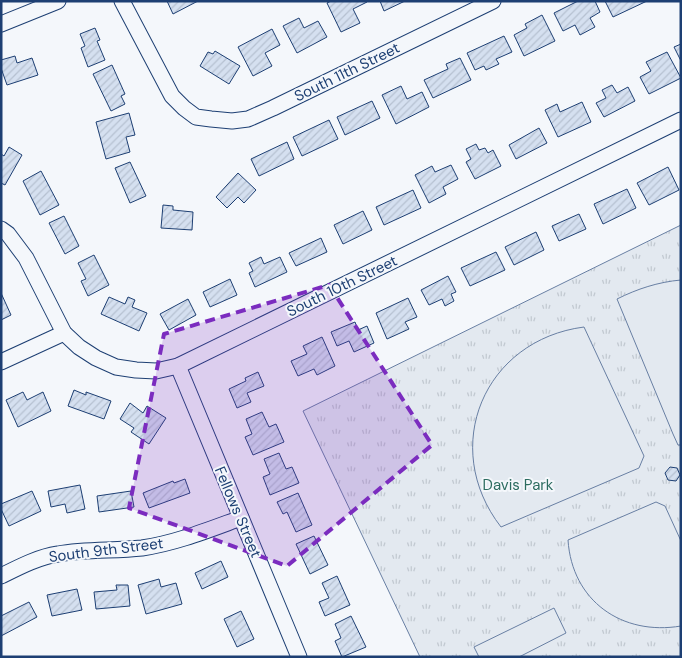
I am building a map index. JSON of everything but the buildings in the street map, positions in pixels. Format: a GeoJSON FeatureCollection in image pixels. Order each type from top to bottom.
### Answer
{"type":"FeatureCollection","features":[{"type":"Feature","properties":{"kind":"street"},"geometry":{"type":"LineString","coordinates":[[1,24],[58,1]]}},
{"type":"Feature","properties":{"kind":"street","name":"South 11th Street"},"geometry":{"type":"LineString","coordinates":[[122,1],[172,96],[196,117],[232,121],[248,119],[282,104],[493,1]]}},
{"type":"Feature","properties":{"kind":"street","name":"South 10th Street"},"geometry":{"type":"LineString","coordinates":[[64,333],[96,358],[116,366],[156,371],[178,366],[681,120]]}},
{"type":"Feature","properties":{"kind":"street"},"geometry":{"type":"LineString","coordinates":[[1,229],[8,234],[26,258],[64,333],[1,362]]}},
{"type":"Feature","properties":{"kind":"street","name":"Fellows Street"},"geometry":{"type":"LineString","coordinates":[[178,366],[299,657]]}},
{"type":"Feature","properties":{"kind":"street","name":"South 9th Street"},"geometry":{"type":"LineString","coordinates":[[1,576],[27,563],[56,554],[86,550],[141,548],[172,542],[240,518]]}},
{"type":"Feature","properties":{"kind":"highlighted area"},"geometry":{"type":"Polygon","coordinates":[[[329,285],[432,445],[287,566],[129,508],[164,334],[329,285]]]}},
{"type":"Feature","properties":{"kind":"green space","name":"Davis Park"},"geometry":{"type":"Polygon","coordinates":[[[681,225],[681,657],[420,657],[303,411],[681,225]]]}},
{"type":"Feature","properties":{"kind":"green space"},"geometry":{"type":"Polygon","coordinates":[[[681,280],[681,445],[678,445],[617,299],[648,286],[681,280]]]}},
{"type":"Feature","properties":{"kind":"green space"},"geometry":{"type":"Polygon","coordinates":[[[584,327],[644,456],[639,468],[501,527],[483,496],[474,464],[474,432],[482,402],[497,375],[520,352],[549,336],[584,327]]]}},
{"type":"Feature","properties":{"kind":"green space"},"geometry":{"type":"Polygon","coordinates":[[[656,502],[665,506],[681,541],[681,626],[659,628],[639,625],[620,619],[604,610],[590,597],[579,581],[572,562],[568,540],[656,502]]]}},
{"type":"Feature","properties":{"kind":"green space"},"geometry":{"type":"Polygon","coordinates":[[[554,608],[566,633],[519,657],[479,657],[474,647],[554,608]]]}}]}
